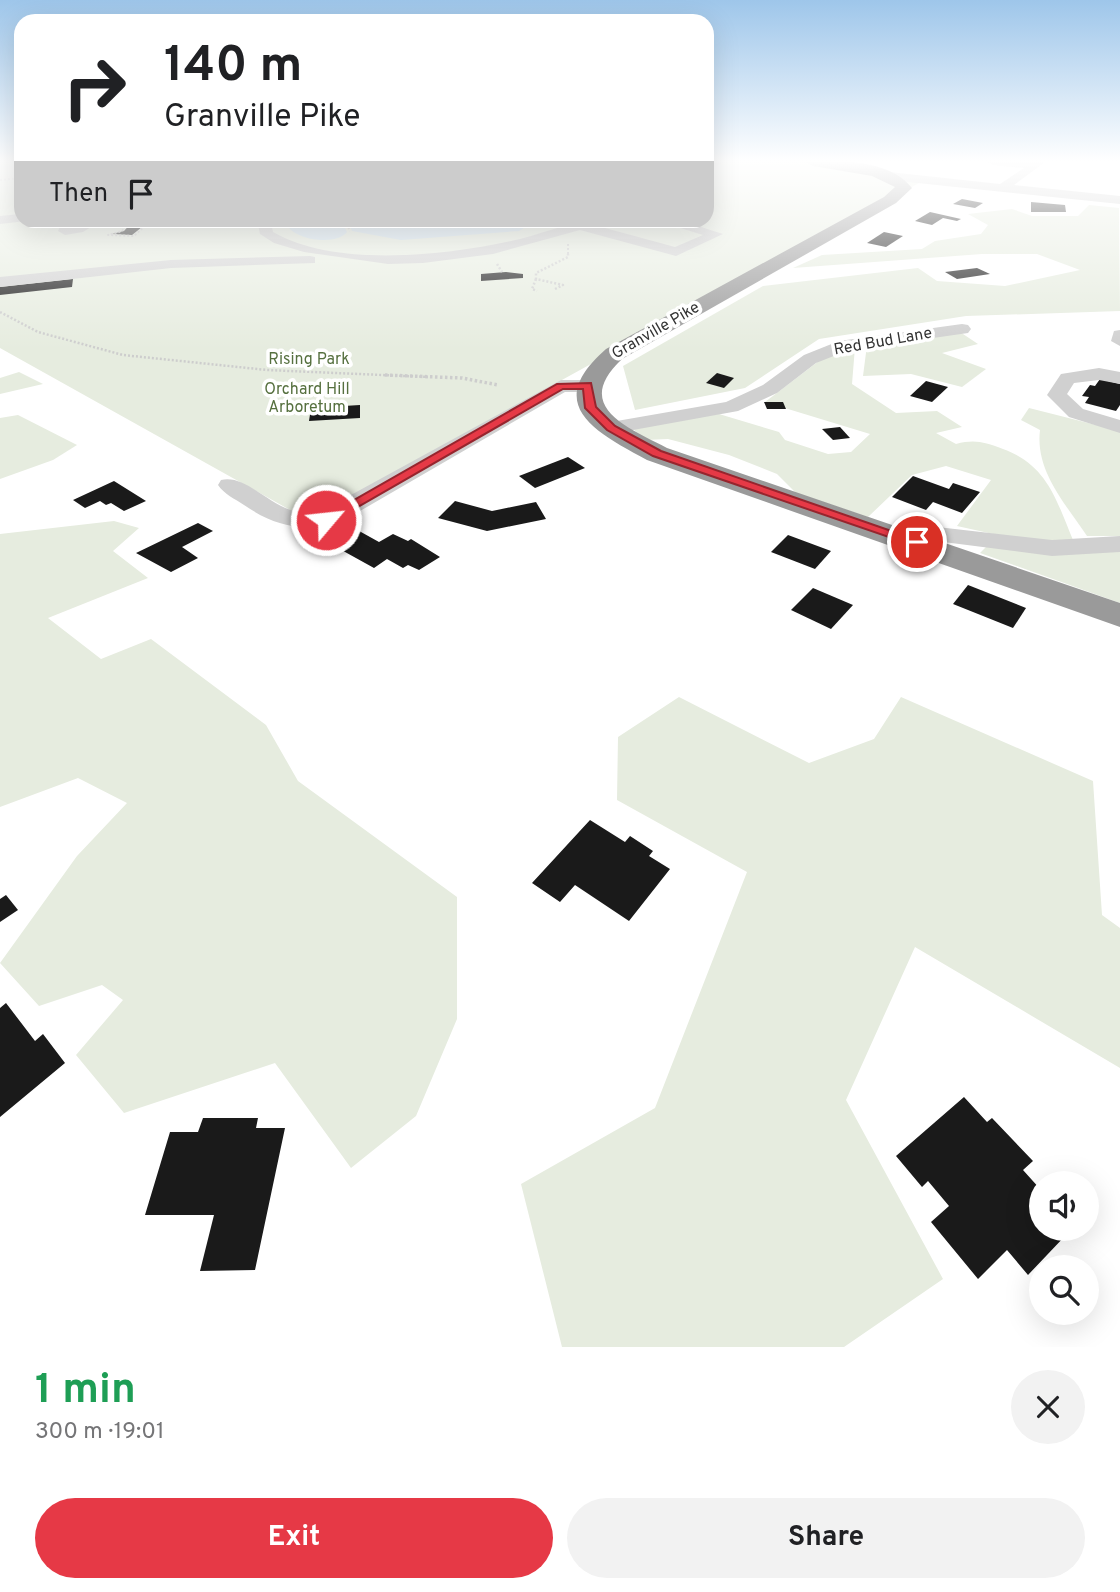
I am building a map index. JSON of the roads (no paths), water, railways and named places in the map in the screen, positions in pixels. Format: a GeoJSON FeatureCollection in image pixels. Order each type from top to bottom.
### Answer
{"type":"FeatureCollection","features":[{"type":"Feature","properties":{"kind":"highway","name":"Granville Pike"},"geometry":{"type":"LineString","coordinates":[[588,383],[596,369],[614,354],[845,225]]}},
{"type":"Feature","properties":{"kind":"highway"},"geometry":{"type":"LineString","coordinates":[[588,383],[591,408],[611,428],[657,454],[892,533],[1120,615]]}},
{"type":"Feature","properties":{"kind":"street"},"geometry":{"type":"LineString","coordinates":[[266,228],[267,234],[276,239],[353,259]]}},
{"type":"Feature","properties":{"kind":"street"},"geometry":{"type":"LineString","coordinates":[[0,279],[171,264],[465,256],[577,228]]}},
{"type":"Feature","properties":{"kind":"street"},"geometry":{"type":"LineString","coordinates":[[599,228],[676,251],[716,234],[692,228]]}},
{"type":"Feature","properties":{"kind":"street"},"geometry":{"type":"LineString","coordinates":[[171,264],[223,247]]}},
{"type":"Feature","properties":{"kind":"street","name":"Red Bud Lane"},"geometry":{"type":"LineString","coordinates":[[611,428],[731,407],[771,389],[810,359],[845,345],[962,329]]}},
{"type":"Feature","properties":{"kind":"street"},"geometry":{"type":"LineString","coordinates":[[1120,335],[1120,341]]}},
{"type":"Feature","properties":{"kind":"street"},"geometry":{"type":"LineString","coordinates":[[1120,378],[1080,374],[1068,378],[1058,396],[1076,413],[1120,427]]}},
{"type":"Feature","properties":{"kind":"street"},"geometry":{"type":"LineString","coordinates":[[532,382],[588,383]]}},
{"type":"Feature","properties":{"kind":"street"},"geometry":{"type":"LineString","coordinates":[[229,485],[295,523],[315,524],[342,512],[561,386],[588,383]]}},
{"type":"Feature","properties":{"kind":"street"},"geometry":{"type":"LineString","coordinates":[[892,533],[939,534],[1044,548],[1120,544]]}},
{"type":"Feature","properties":{"kind":"water"},"geometry":{"type":"Polygon","coordinates":[[[289,228],[345,228],[347,232],[335,239],[318,240],[289,228]]]}},
{"type":"Feature","properties":{"kind":"water"},"geometry":{"type":"Polygon","coordinates":[[[351,228],[524,228],[519,231],[401,240],[352,231],[351,228]]]}},
{"type":"Feature","properties":{"kind":"park label","name":"Rising Park"},"geometry":{"type":"Point","coordinates":[309,360]}},
{"type":"Feature","properties":{"kind":"park label","name":"Orchard Hill Arboretum"},"geometry":{"type":"Point","coordinates":[307,399]}}]}
